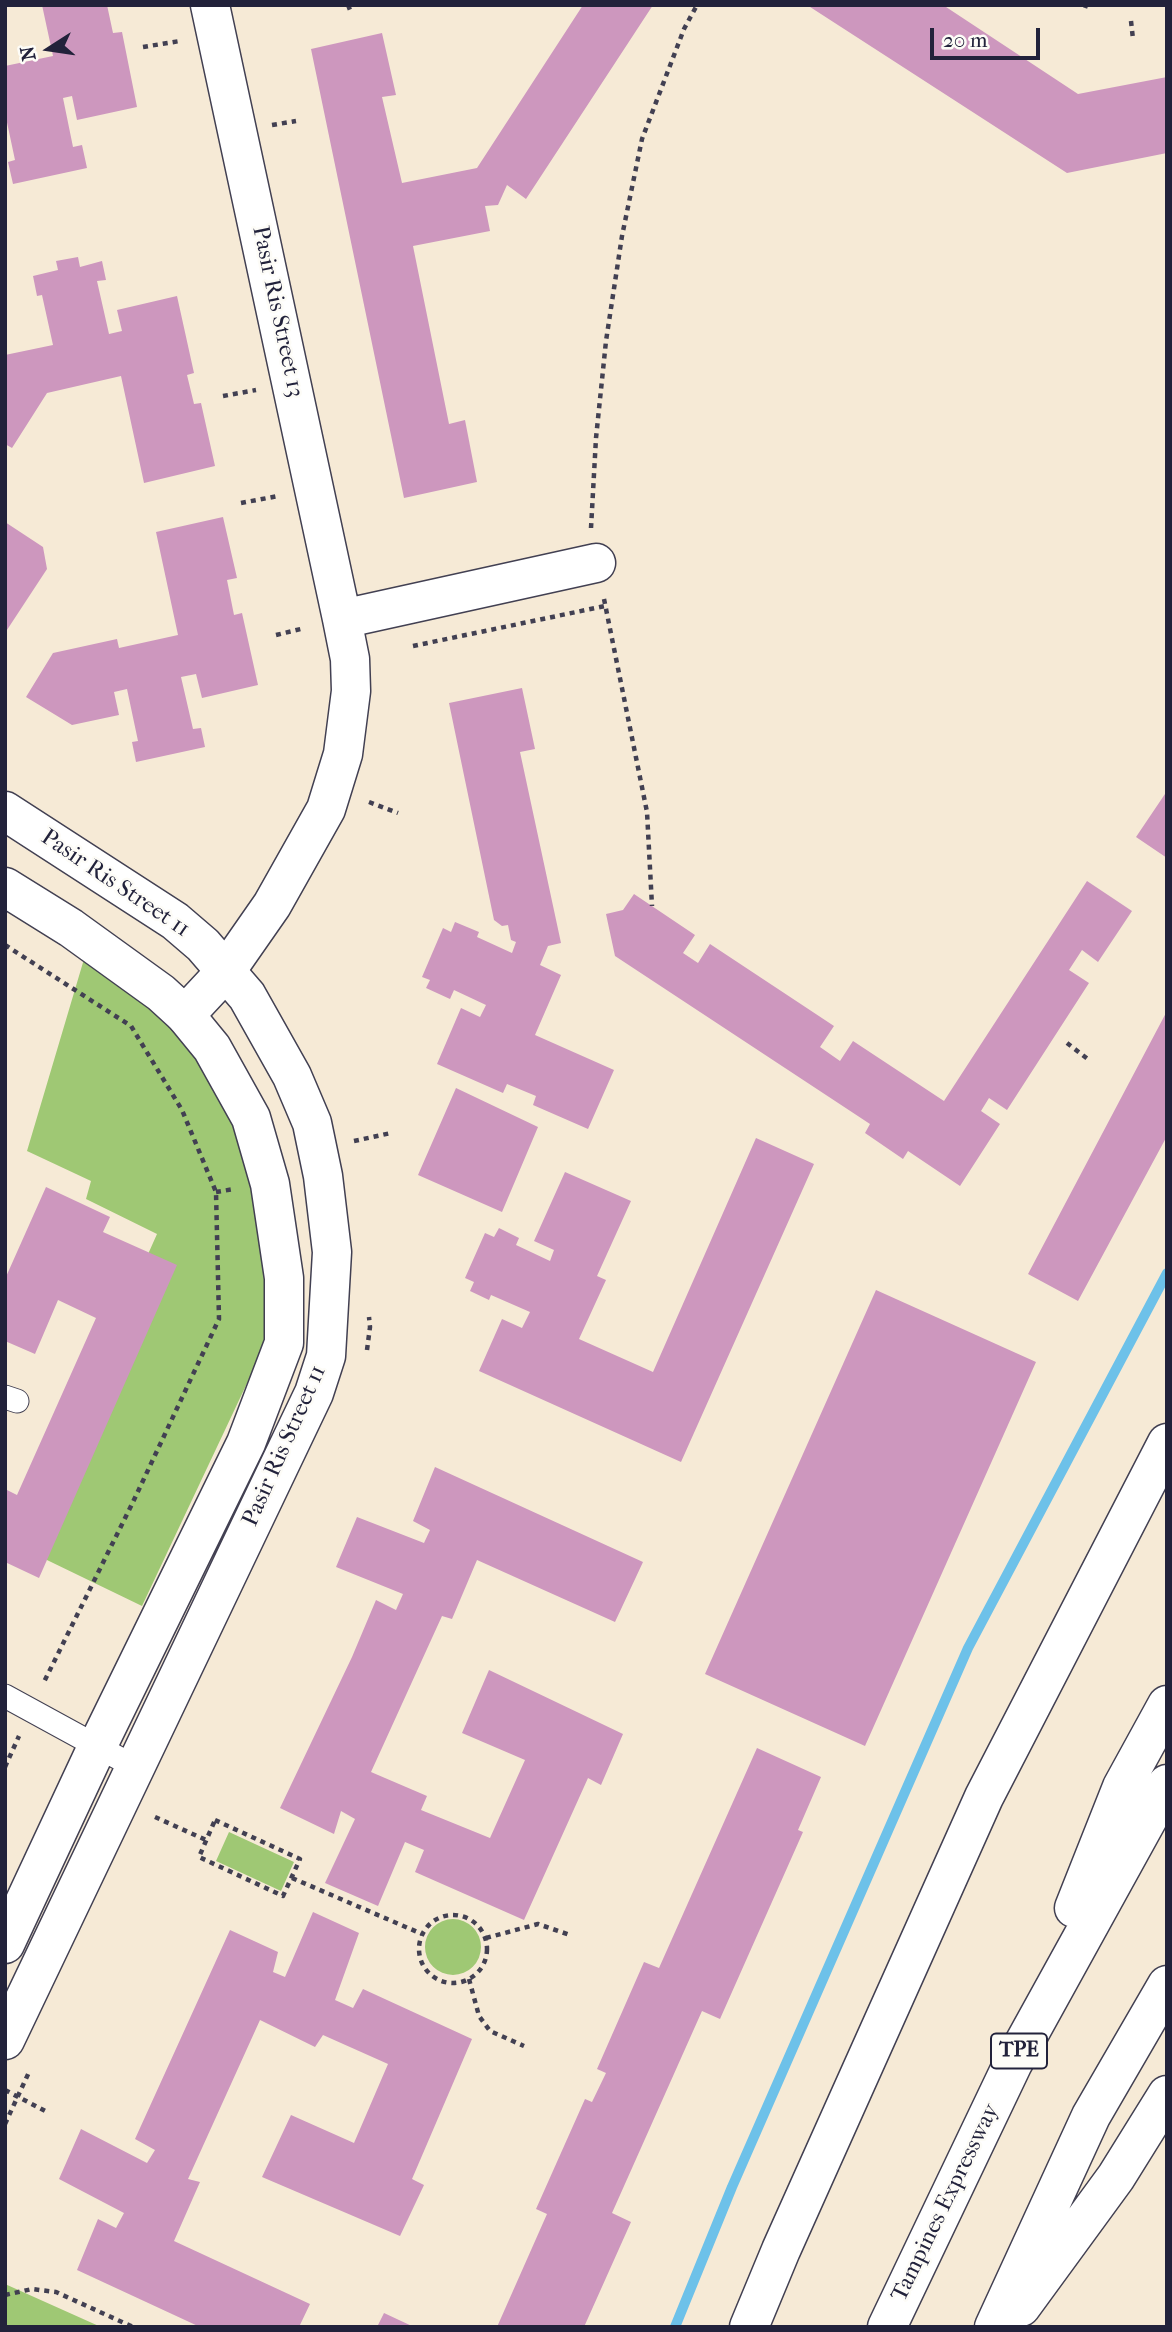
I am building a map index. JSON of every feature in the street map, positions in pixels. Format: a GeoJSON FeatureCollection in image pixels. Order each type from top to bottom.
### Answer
{"type":"FeatureCollection","features":[{"type":"Feature","properties":{"kind":"main road","name":"Pasir Ris Street 13"},"geometry":{"type":"LineString","coordinates":[[185,1014],[226,971],[272,905],[326,809],[343,754],[351,691],[350,659],[342,619],[210,5]]}},
{"type":"Feature","properties":{"kind":"main road"},"geometry":{"type":"LineString","coordinates":[[342,619],[596,563]]}},
{"type":"Feature","properties":{"kind":"main road","name":"Pasir Ris Street 11"},"geometry":{"type":"LineString","coordinates":[[5,811],[174,921],[203,945],[247,996],[292,1076],[312,1123],[323,1176],[332,1252],[326,1356],[314,1393],[5,2040]]}},
{"type":"Feature","properties":{"kind":"main road","name":"Pasir Ris Street 11"},"geometry":{"type":"LineString","coordinates":[[5,887],[71,928],[161,993],[185,1014],[212,1048],[251,1118],[270,1184],[284,1278],[284,1343],[246,1443],[97,1747],[5,1944]]}},
{"type":"Feature","properties":{"kind":"main road"},"geometry":{"type":"LineString","coordinates":[[749,2327],[984,1797],[1167,1443]]}},
{"type":"Feature","properties":{"kind":"main road"},"geometry":{"type":"LineString","coordinates":[[1013,2063],[1122,1787],[1167,1705]]}},
{"type":"Feature","properties":{"kind":"main road","name":"Tampines Expressway"},"geometry":{"type":"LineString","coordinates":[[887,2327],[1013,2063],[1167,1784]]}},
{"type":"Feature","properties":{"kind":"main road"},"geometry":{"type":"LineString","coordinates":[[994,2327],[1091,2116],[1167,1985]]}},
{"type":"Feature","properties":{"kind":"main road"},"geometry":{"type":"LineString","coordinates":[[1007,2327],[1116,2177],[1167,2095]]}},
{"type":"Feature","properties":{"kind":"lane"},"geometry":{"type":"LineString","coordinates":[[5,1696],[135,1767]]}},
{"type":"Feature","properties":{"kind":"path"},"geometry":{"type":"LineString","coordinates":[[652,906],[647,812],[591,528],[596,438],[606,341],[622,236],[642,139],[684,29],[697,5]]}},
{"type":"Feature","properties":{"kind":"path"},"geometry":{"type":"LineString","coordinates":[[1131,21],[1133,39]]}},
{"type":"Feature","properties":{"kind":"path"},"geometry":{"type":"LineString","coordinates":[[143,47],[184,40],[181,31]]}},
{"type":"Feature","properties":{"kind":"path"},"geometry":{"type":"LineString","coordinates":[[223,396],[258,389],[261,403]]}},
{"type":"Feature","properties":{"kind":"path"},"geometry":{"type":"LineString","coordinates":[[241,503],[280,496]]}},
{"type":"Feature","properties":{"kind":"path"},"geometry":{"type":"LineString","coordinates":[[410,646],[606,606]]}},
{"type":"Feature","properties":{"kind":"path"},"geometry":{"type":"LineString","coordinates":[[276,635],[308,627],[310,639]]}},
{"type":"Feature","properties":{"kind":"path"},"geometry":{"type":"LineString","coordinates":[[364,799],[398,813]]}},
{"type":"Feature","properties":{"kind":"path"},"geometry":{"type":"LineString","coordinates":[[5,945],[131,1026],[182,1110],[216,1192],[219,1257],[219,1319],[133,1502],[30,1709],[5,1768]]}},
{"type":"Feature","properties":{"kind":"path"},"geometry":{"type":"LineString","coordinates":[[1068,1043],[1089,1060]]}},
{"type":"Feature","properties":{"kind":"path"},"geometry":{"type":"LineString","coordinates":[[345,1143],[391,1133]]}},
{"type":"Feature","properties":{"kind":"path"},"geometry":{"type":"LineString","coordinates":[[155,1817],[206,1840]]}},
{"type":"Feature","properties":{"kind":"path"},"geometry":{"type":"LineString","coordinates":[[215,1820],[300,1859],[292,1878],[283,1896],[199,1857],[215,1820]]}},
{"type":"Feature","properties":{"kind":"path"},"geometry":{"type":"LineString","coordinates":[[292,1878],[422,1934]]}},
{"type":"Feature","properties":{"kind":"path"},"geometry":{"type":"LineString","coordinates":[[448,1915],[460,1916],[477,1924],[486,1938],[484,1959],[479,1969],[469,1979],[451,1983],[440,1981],[424,1967],[420,1956],[422,1934],[438,1918],[448,1915]]}},
{"type":"Feature","properties":{"kind":"path"},"geometry":{"type":"LineString","coordinates":[[486,1938],[538,1924],[570,1935]]}},
{"type":"Feature","properties":{"kind":"path"},"geometry":{"type":"LineString","coordinates":[[469,1979],[479,2016],[490,2031],[524,2046]]}},
{"type":"Feature","properties":{"kind":"path"},"geometry":{"type":"LineString","coordinates":[[5,2090],[49,2113]]}},
{"type":"Feature","properties":{"kind":"path"},"geometry":{"type":"LineString","coordinates":[[5,2295],[32,2289],[56,2292],[133,2327]]}},
{"type":"Feature","properties":{"kind":"green space"},"geometry":{"type":"Polygon","coordinates":[[[87,949],[186,1017],[266,1185],[274,1326],[142,1606],[18,1546],[157,1234],[86,1199],[91,1181],[27,1151],[87,949]]]}},
{"type":"Feature","properties":{"kind":"green space"},"geometry":{"type":"Polygon","coordinates":[[[229,1832],[294,1862],[281,1891],[216,1861],[229,1832]]]}},
{"type":"Feature","properties":{"kind":"green space"},"geometry":{"type":"Polygon","coordinates":[[[453,1919],[473,1927],[481,1947],[473,1967],[453,1975],[433,1967],[425,1947],[433,1927],[453,1919]]]}},
{"type":"Feature","properties":{"kind":"green space"},"geometry":{"type":"Polygon","coordinates":[[[5,2284],[101,2327],[5,2327],[5,2284]]]}},
{"type":"Feature","properties":{"kind":"building"},"geometry":{"type":"Polygon","coordinates":[[[42,5],[107,5],[113,33],[122,32],[137,107],[77,120],[72,96],[63,98],[73,147],[82,145],[87,168],[13,184],[8,162],[15,160],[5,113],[5,66],[53,56],[42,5]]]}},
{"type":"Feature","properties":{"kind":"building"},"geometry":{"type":"Polygon","coordinates":[[[583,5],[653,5],[526,199],[507,185],[498,205],[485,206],[490,231],[413,246],[449,424],[465,420],[477,482],[404,498],[311,49],[382,33],[396,95],[382,97],[402,183],[477,168],[583,5]]]}},
{"type":"Feature","properties":{"kind":"building"},"geometry":{"type":"Polygon","coordinates":[[[807,5],[943,5],[1078,94],[1167,77],[1167,153],[1067,173],[807,5]]]}},
{"type":"Feature","properties":{"kind":"building"},"geometry":{"type":"Polygon","coordinates":[[[78,257],[80,267],[102,261],[106,280],[97,281],[109,334],[122,331],[117,310],[177,296],[194,373],[187,375],[194,404],[201,403],[215,466],[144,483],[121,376],[47,393],[12,448],[5,444],[5,355],[53,345],[42,295],[37,296],[33,276],[58,270],[56,261],[78,257]]]}},
{"type":"Feature","properties":{"kind":"building"},"geometry":{"type":"Polygon","coordinates":[[[223,517],[237,578],[227,580],[234,615],[242,613],[258,685],[202,698],[196,674],[181,677],[193,729],[201,728],[205,747],[136,762],[132,742],[138,741],[127,689],[114,692],[119,715],[72,725],[26,697],[53,653],[117,639],[119,648],[178,635],[156,532],[223,517]]]}},
{"type":"Feature","properties":{"kind":"building"},"geometry":{"type":"Polygon","coordinates":[[[5,522],[43,547],[47,569],[5,633],[5,522]]]}},
{"type":"Feature","properties":{"kind":"building"},"geometry":{"type":"Polygon","coordinates":[[[522,688],[535,749],[520,752],[561,943],[548,946],[540,965],[561,975],[535,1035],[614,1070],[588,1129],[533,1105],[536,1096],[507,1084],[503,1093],[437,1064],[461,1008],[480,1017],[486,1005],[454,990],[450,999],[426,988],[430,980],[422,977],[443,928],[451,932],[455,922],[479,932],[477,937],[512,953],[516,942],[511,940],[508,925],[502,926],[494,920],[449,703],[522,688]]]}},
{"type":"Feature","properties":{"kind":"building"},"geometry":{"type":"Polygon","coordinates":[[[1167,791],[1167,858],[1136,837],[1167,791]]]}},
{"type":"Feature","properties":{"kind":"building"},"geometry":{"type":"Polygon","coordinates":[[[1087,881],[1132,911],[1098,962],[1082,950],[1069,970],[1089,983],[1007,1110],[989,1098],[981,1111],[1000,1124],[960,1186],[908,1151],[903,1159],[865,1133],[870,1124],[615,956],[606,914],[623,910],[634,894],[695,935],[683,953],[698,963],[710,944],[834,1026],[820,1047],[840,1061],[853,1041],[944,1101],[1087,881]]]}},
{"type":"Feature","properties":{"kind":"building"},"geometry":{"type":"Polygon","coordinates":[[[1167,1011],[1167,1136],[1078,1301],[1028,1274],[1167,1011]]]}},
{"type":"Feature","properties":{"kind":"building"},"geometry":{"type":"Polygon","coordinates":[[[456,1088],[538,1127],[502,1212],[418,1175],[456,1088]]]}},
{"type":"Feature","properties":{"kind":"building"},"geometry":{"type":"Polygon","coordinates":[[[756,1138],[814,1164],[681,1462],[479,1371],[502,1319],[522,1328],[530,1312],[491,1295],[489,1300],[470,1291],[474,1282],[465,1278],[485,1233],[494,1237],[499,1228],[519,1238],[516,1245],[550,1261],[554,1250],[534,1241],[565,1172],[631,1201],[597,1276],[606,1280],[579,1339],[653,1372],[756,1138]]]}},
{"type":"Feature","properties":{"kind":"building"},"geometry":{"type":"Polygon","coordinates":[[[46,1187],[110,1217],[103,1232],[177,1265],[39,1578],[5,1562],[5,1489],[17,1495],[96,1318],[58,1300],[35,1354],[5,1341],[5,1279],[46,1187]]]}},
{"type":"Feature","properties":{"kind":"building"},"geometry":{"type":"Polygon","coordinates":[[[876,1290],[1036,1362],[865,1746],[705,1674],[876,1290]]]}},
{"type":"Feature","properties":{"kind":"building"},"geometry":{"type":"Polygon","coordinates":[[[435,1467],[643,1562],[615,1622],[477,1560],[452,1619],[442,1616],[371,1772],[427,1796],[421,1810],[490,1838],[525,1760],[462,1733],[489,1670],[623,1734],[601,1785],[588,1778],[524,1920],[415,1872],[424,1850],[405,1842],[378,1906],[325,1883],[355,1819],[341,1811],[334,1834],[280,1808],[376,1600],[396,1610],[403,1594],[336,1567],[357,1517],[424,1543],[430,1530],[413,1521],[435,1467]]]}},
{"type":"Feature","properties":{"kind":"building"},"geometry":{"type":"Polygon","coordinates":[[[757,1748],[821,1777],[798,1830],[803,1832],[720,2019],[702,2011],[612,2213],[631,2222],[584,2327],[497,2327],[547,2214],[536,2209],[585,2099],[592,2102],[606,2073],[597,2069],[644,1962],[659,1968],[757,1748]]]}},
{"type":"Feature","properties":{"kind":"building"},"geometry":{"type":"Polygon","coordinates":[[[313,1912],[359,1933],[335,2000],[353,2008],[363,1989],[472,2039],[412,2179],[424,2185],[400,2236],[262,2177],[291,2115],[354,2143],[388,2064],[323,2035],[315,2047],[260,2020],[188,2179],[200,2182],[174,2241],[310,2304],[299,2327],[200,2327],[77,2270],[98,2219],[116,2228],[124,2213],[59,2179],[81,2129],[147,2163],[155,2150],[135,2139],[230,1930],[278,1952],[273,1972],[285,1977],[313,1912]]]}},
{"type":"Feature","properties":{"kind":"building"},"geometry":{"type":"Polygon","coordinates":[[[384,2313],[414,2327],[377,2327],[384,2313]]]}},
{"type":"Feature","properties":{"kind":"waterway"},"geometry":{"type":"LineString","coordinates":[[675,2327],[732,2187],[968,1648],[1167,1273]]}}]}
